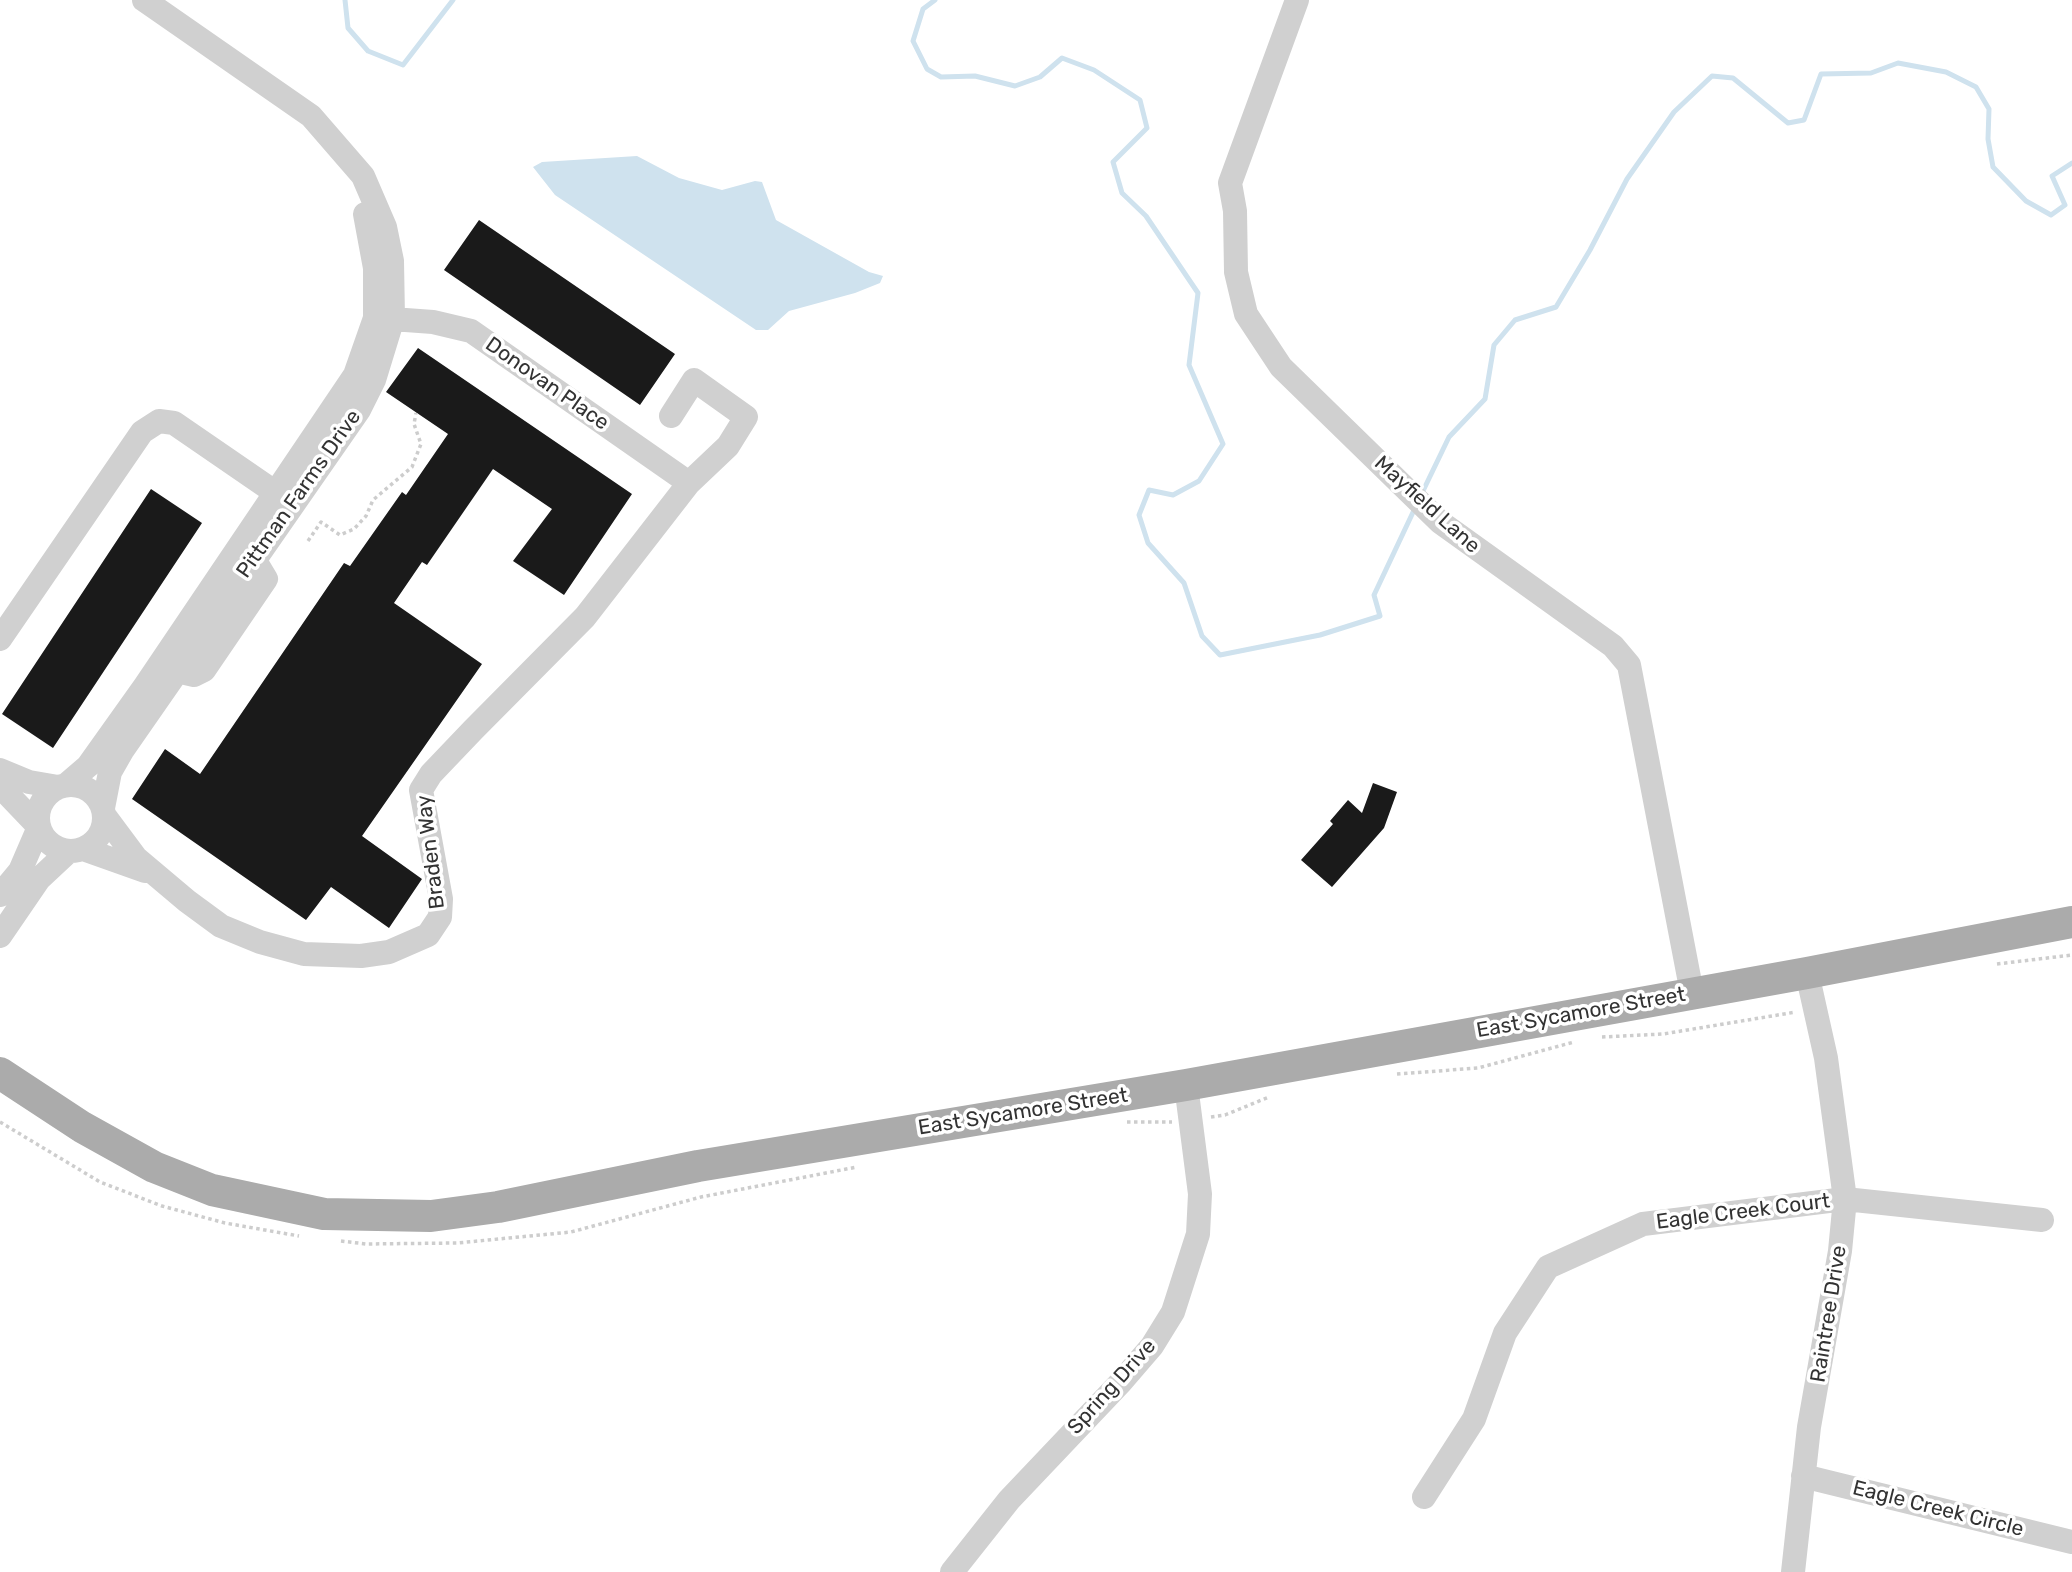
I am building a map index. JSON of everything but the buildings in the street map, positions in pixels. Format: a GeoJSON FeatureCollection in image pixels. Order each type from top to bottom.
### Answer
{"type":"FeatureCollection","features":[{"type":"Feature","properties":{"kind":"main road","name":"East Sycamore Street"},"geometry":{"type":"LineString","coordinates":[[1,1075],[82,1127],[154,1167],[212,1190],[324,1214],[431,1216],[498,1207],[698,1166],[1186,1086],[2072,922]]}},
{"type":"Feature","properties":{"kind":"street","name":"Pittman Farms Drive"},"geometry":{"type":"LineString","coordinates":[[62,785],[88,766],[165,677],[254,559],[384,318],[370,236],[348,157],[311,116],[144,0]]}},
{"type":"Feature","properties":{"kind":"street","name":"Mayfield Lane"},"geometry":{"type":"LineString","coordinates":[[1297,0],[1230,183],[1235,211],[1236,272],[1246,314],[1281,367],[1440,522],[1613,646],[1629,665],[1692,993]]}},
{"type":"Feature","properties":{"kind":"street","name":"Donovan Place"},"geometry":{"type":"LineString","coordinates":[[384,318],[433,322],[471,331],[688,483]]}},
{"type":"Feature","properties":{"kind":"street","name":"Braden Way"},"geometry":{"type":"LineString","coordinates":[[104,811],[125,847],[155,875],[221,926],[260,942],[304,954],[361,956],[389,952],[428,935],[440,917],[441,899],[421,790],[431,774],[585,617],[688,483],[728,446],[746,417],[694,380],[671,416]]}},
{"type":"Feature","properties":{"kind":"street"},"geometry":{"type":"LineString","coordinates":[[0,639],[142,432],[159,421],[174,423],[285,499]]}},
{"type":"Feature","properties":{"kind":"street","name":"Pittman Farms Drive"},"geometry":{"type":"LineString","coordinates":[[104,811],[105,789],[115,762],[165,677],[285,499]]}},
{"type":"Feature","properties":{"kind":"street"},"geometry":{"type":"LineString","coordinates":[[0,771],[29,782],[89,790],[104,811],[97,839],[76,850],[39,879],[0,936]]}},
{"type":"Feature","properties":{"kind":"street"},"geometry":{"type":"LineString","coordinates":[[0,895],[20,871],[38,827],[38,808],[43,799],[62,785]]}},
{"type":"Feature","properties":{"kind":"street"},"geometry":{"type":"LineString","coordinates":[[0,786],[50,844],[76,850]]}},
{"type":"Feature","properties":{"kind":"street","name":"Braden Way"},"geometry":{"type":"LineString","coordinates":[[76,850],[155,875]]}},
{"type":"Feature","properties":{"kind":"street","name":"Raintree Drive"},"geometry":{"type":"LineString","coordinates":[[1793,1572],[1803,1476],[1840,1251],[1845,1199],[1826,1058],[1807,973]]}},
{"type":"Feature","properties":{"kind":"street","name":"Spring Drive"},"geometry":{"type":"LineString","coordinates":[[952,1572],[1009,1500],[1152,1346],[1173,1312],[1198,1234],[1200,1194],[1186,1086]]}},
{"type":"Feature","properties":{"kind":"street","name":"Eagle Creek Court"},"geometry":{"type":"LineString","coordinates":[[1424,1496],[1474,1419],[1505,1334],[1548,1267],[1643,1224],[1845,1199],[2042,1220]]}},
{"type":"Feature","properties":{"kind":"street","name":"Eagle Creek Circle"},"geometry":{"type":"LineString","coordinates":[[1803,1476],[2072,1542]]}},
{"type":"Feature","properties":{"kind":"path"},"geometry":{"type":"LineString","coordinates":[[308,541],[321,522],[340,535],[354,529],[366,516],[373,500],[412,467],[421,444],[414,425],[416,413]]}},
{"type":"Feature","properties":{"kind":"path"},"geometry":{"type":"LineString","coordinates":[[1596,1037],[1662,1034],[1800,1011]]}},
{"type":"Feature","properties":{"kind":"path"},"geometry":{"type":"LineString","coordinates":[[1390,1074],[1429,1074],[1478,1068],[1586,1040]]}},
{"type":"Feature","properties":{"kind":"path"},"geometry":{"type":"LineString","coordinates":[[1205,1118],[1225,1115],[1274,1096]]}},
{"type":"Feature","properties":{"kind":"water"},"geometry":{"type":"Polygon","coordinates":[[[637,156],[679,178],[722,190],[755,181],[762,182],[776,220],[869,272],[883,276],[880,283],[855,293],[789,311],[768,330],[756,330],[555,195],[533,167],[542,162],[637,156]]]}},
{"type":"Feature","properties":{"kind":"waterway"},"geometry":{"type":"LineString","coordinates":[[345,0],[348,28],[368,51],[403,65],[453,0]]}},
{"type":"Feature","properties":{"kind":"waterway"},"geometry":{"type":"LineString","coordinates":[[935,0],[923,9],[913,41],[927,69],[941,77],[975,76],[1015,86],[1040,77],[1062,58],[1094,70],[1140,100],[1147,128],[1113,162],[1122,193],[1146,216],[1198,293],[1189,365],[1223,444],[1199,481],[1173,495],[1149,490],[1139,515],[1148,543],[1184,583],[1202,636],[1220,655],[1320,635],[1380,616],[1374,595],[1415,508]]}},
{"type":"Feature","properties":{"kind":"waterway"},"geometry":{"type":"LineString","coordinates":[[1422,493],[1449,437],[1485,399],[1494,345],[1515,320],[1556,307],[1627,179],[1674,112],[1712,76],[1733,78],[1788,123],[1804,120],[1821,74],[1871,73],[1898,63],[1946,72],[1976,87],[1989,109],[1988,139],[1993,167],[2026,201],[2051,215],[2065,205],[2052,176],[2072,163]]}}]}
